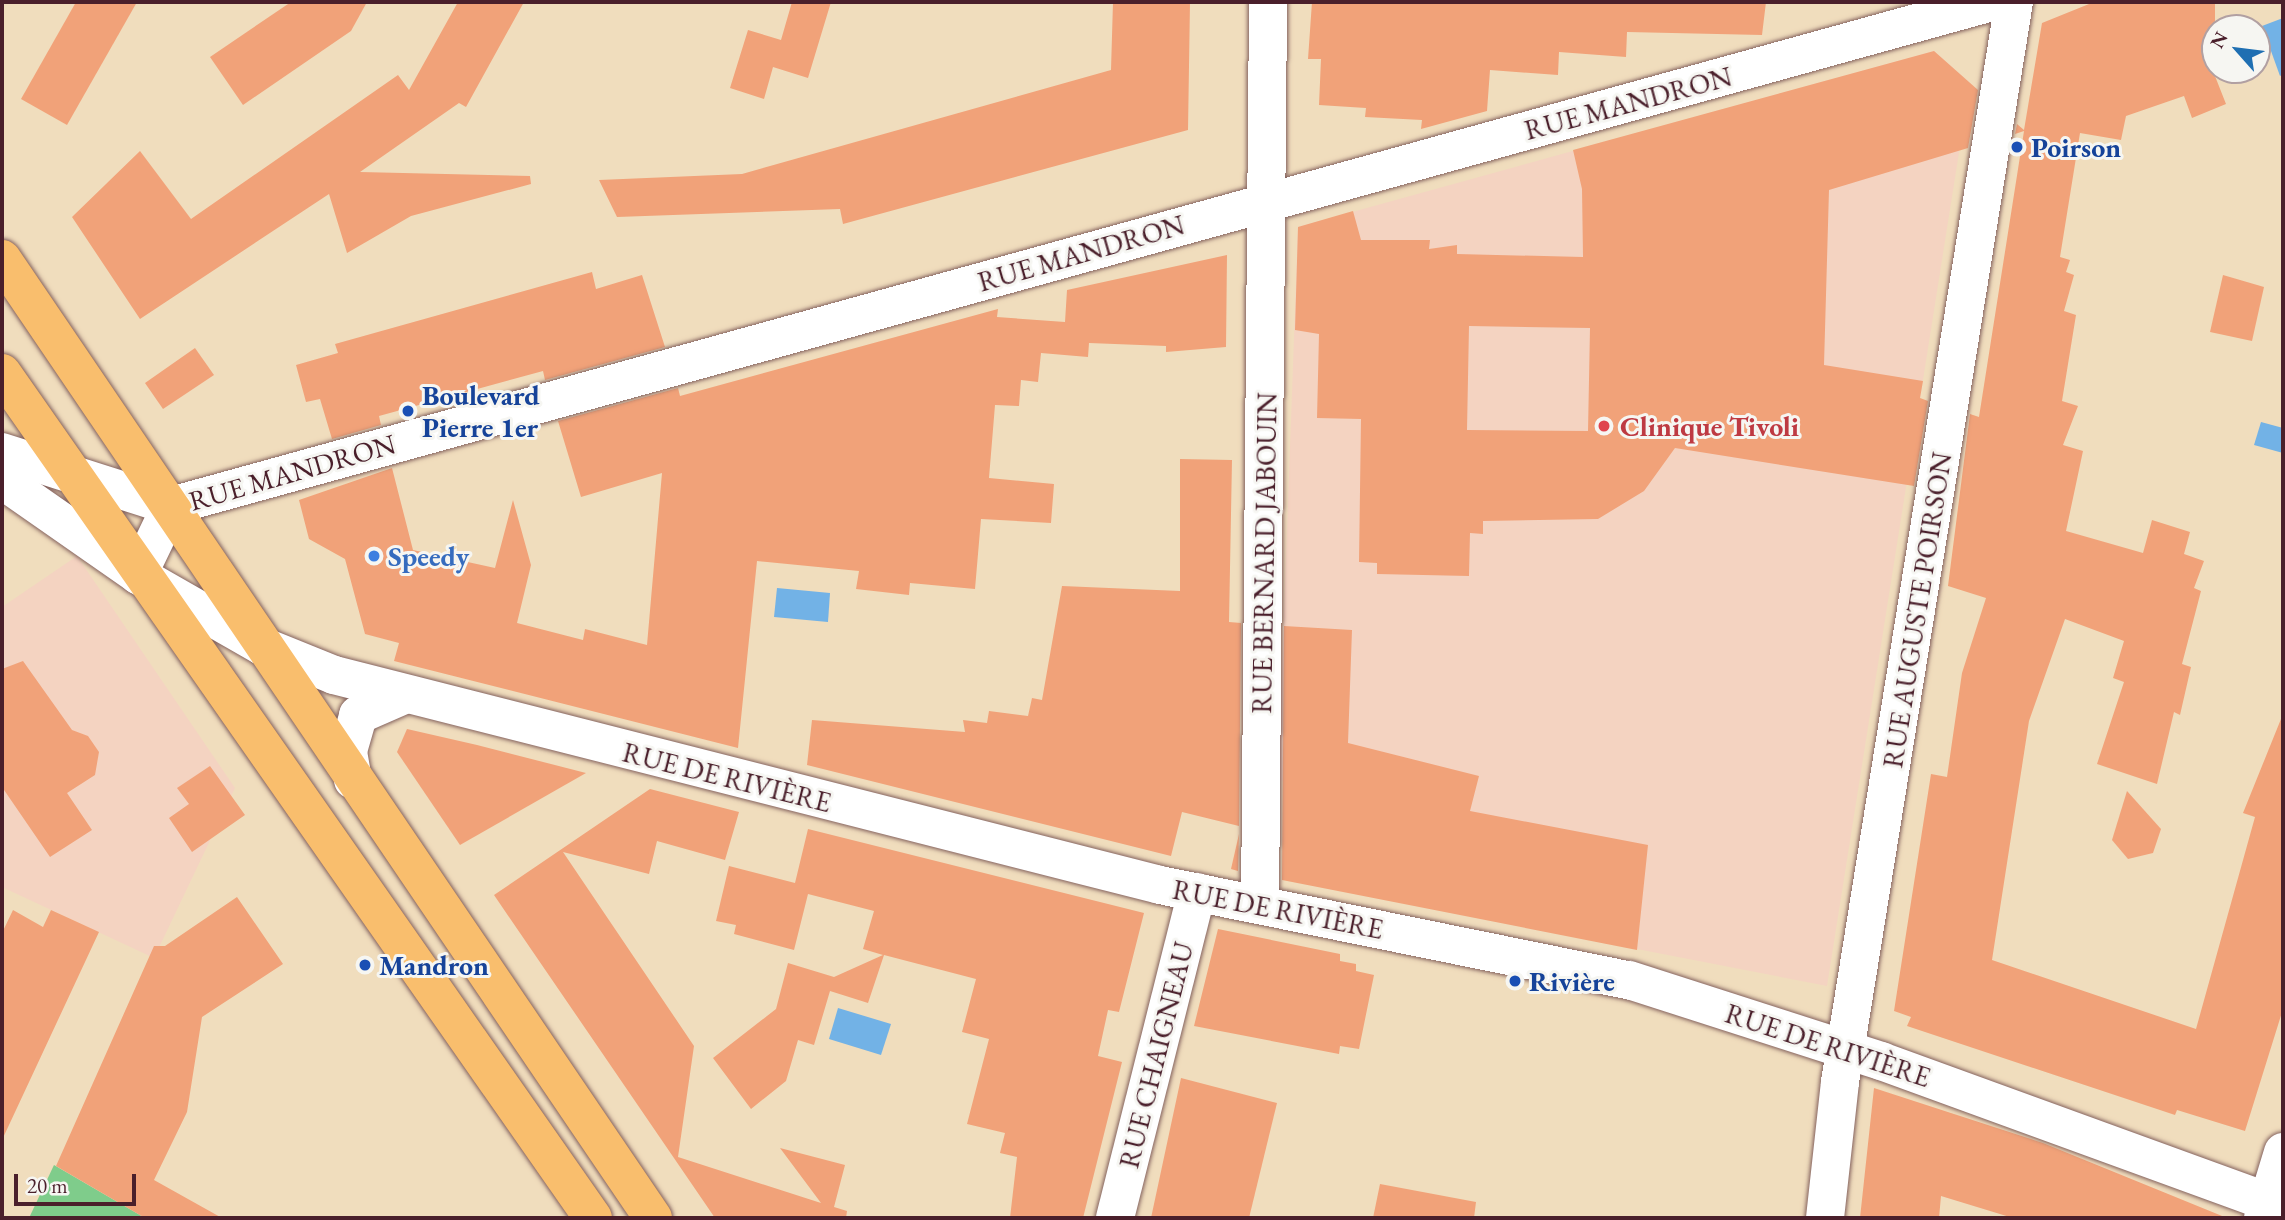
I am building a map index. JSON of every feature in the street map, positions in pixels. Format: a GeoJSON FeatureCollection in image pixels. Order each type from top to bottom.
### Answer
{"type":"FeatureCollection","features":[{"type":"Feature","properties":{"kind":"main road"},"geometry":{"type":"LineString","coordinates":[[2,259],[171,506],[262,646],[653,1218]]}},
{"type":"Feature","properties":{"kind":"main road"},"geometry":{"type":"LineString","coordinates":[[2,373],[138,575],[593,1218]]}},
{"type":"Feature","properties":{"kind":"street","name":"RUE BERNARD JABOUIN"},"geometry":{"type":"LineString","coordinates":[[1260,905],[1268,2]]}},
{"type":"Feature","properties":{"kind":"street","name":"RUE MANDRON"},"geometry":{"type":"LineString","coordinates":[[171,506],[1992,2]]}},
{"type":"Feature","properties":{"kind":"street","name":"RUE AUGUSTE POIRSON"},"geometry":{"type":"LineString","coordinates":[[1825,1218],[1846,1050],[2014,2]]}},
{"type":"Feature","properties":{"kind":"street"},"geometry":{"type":"LineString","coordinates":[[2,452],[72,479],[171,506],[138,575]]}},
{"type":"Feature","properties":{"kind":"street","name":"RUE DE RIVIÈRE"},"geometry":{"type":"LineString","coordinates":[[2,480],[138,575],[262,646],[402,696],[1197,892],[1629,980],[1846,1050],[2271,1209]]}},
{"type":"Feature","properties":{"kind":"street"},"geometry":{"type":"LineString","coordinates":[[353,780],[348,751],[358,715],[402,696]]}},
{"type":"Feature","properties":{"kind":"street","name":"RUE CHAIGNEAU"},"geometry":{"type":"LineString","coordinates":[[1115,1218],[1197,892]]}},
{"type":"Feature","properties":{"kind":"street"},"geometry":{"type":"LineString","coordinates":[[2271,1209],[2283,1152]]}},
{"type":"Feature","properties":{"kind":"shaded area","name":"Clinique Tivoli"},"geometry":{"type":"Polygon","coordinates":[[[1934,51],[1970,83],[1827,986],[1637,949],[1647,845],[1278,780],[1298,227],[1934,51]]]}},
{"type":"Feature","properties":{"kind":"shaded area"},"geometry":{"type":"Polygon","coordinates":[[[77,556],[235,788],[154,958],[2,887],[2,607],[77,556]]]}},
{"type":"Feature","properties":{"kind":"green space"},"geometry":{"type":"Polygon","coordinates":[[[54,1165],[145,1218],[29,1218],[54,1165]]]}},
{"type":"Feature","properties":{"kind":"water"},"geometry":{"type":"Polygon","coordinates":[[[2283,18],[2283,74],[2280,76],[2271,51],[2271,23],[2283,18]]]}},
{"type":"Feature","properties":{"kind":"water"},"geometry":{"type":"Polygon","coordinates":[[[2261,422],[2283,428],[2283,453],[2254,445],[2261,422]]]}},
{"type":"Feature","properties":{"kind":"water"},"geometry":{"type":"Polygon","coordinates":[[[777,588],[830,593],[828,622],[774,617],[777,588]]]}},
{"type":"Feature","properties":{"kind":"water"},"geometry":{"type":"Polygon","coordinates":[[[838,1008],[891,1024],[881,1055],[829,1039],[838,1008]]]}},
{"type":"Feature","properties":{"kind":"building"},"geometry":{"type":"Polygon","coordinates":[[[76,2],[137,2],[67,125],[21,99],[76,2]]]}},
{"type":"Feature","properties":{"kind":"building"},"geometry":{"type":"Polygon","coordinates":[[[291,2],[367,2],[351,31],[243,105],[210,57],[291,2]]]}},
{"type":"Feature","properties":{"kind":"building"},"geometry":{"type":"Polygon","coordinates":[[[458,2],[524,2],[466,107],[459,103],[360,172],[530,176],[531,184],[411,216],[347,253],[329,194],[140,319],[72,217],[140,151],[191,219],[398,75],[409,90],[458,2]]]}},
{"type":"Feature","properties":{"kind":"building"},"geometry":{"type":"Polygon","coordinates":[[[792,2],[831,2],[808,78],[773,67],[764,99],[730,88],[748,30],[781,40],[792,2]]]}},
{"type":"Feature","properties":{"kind":"building"},"geometry":{"type":"Polygon","coordinates":[[[1113,2],[1190,2],[1188,130],[843,224],[840,209],[617,217],[599,180],[742,174],[1111,70],[1113,2]]]}},
{"type":"Feature","properties":{"kind":"building"},"geometry":{"type":"Polygon","coordinates":[[[1312,2],[1766,2],[1762,35],[1627,32],[1626,57],[1559,52],[1558,75],[1490,70],[1487,111],[1421,129],[1422,120],[1365,117],[1366,108],[1319,105],[1321,59],[1308,59],[1312,2]]]}},
{"type":"Feature","properties":{"kind":"building"},"geometry":{"type":"Polygon","coordinates":[[[2094,2],[2215,2],[2215,14],[2201,14],[2201,84],[2218,84],[2226,104],[2192,118],[2184,96],[2126,116],[2121,140],[2080,133],[2060,257],[2070,260],[2066,272],[2074,275],[2064,311],[2076,315],[2062,401],[2078,406],[2063,445],[2083,451],[2066,531],[2143,553],[2152,520],[2190,532],[2184,554],[2204,561],[2194,588],[2201,591],[2182,664],[2191,667],[2180,715],[2174,712],[2157,784],[2097,764],[2124,682],[2113,678],[2124,641],[2065,619],[2029,721],[1992,960],[2196,1029],[2255,817],[2243,813],[2283,714],[2283,1009],[2245,1131],[2177,1110],[2175,1115],[1907,1026],[1911,1017],[1894,1011],[1931,774],[1947,777],[1962,673],[1986,598],[1948,586],[1970,414],[1979,417],[2024,131],[2015,134],[2017,124],[2024,130],[2042,23],[2094,2]]]}},
{"type":"Feature","properties":{"kind":"building"},"geometry":{"type":"Polygon","coordinates":[[[1934,51],[1978,90],[1968,148],[1829,190],[1824,365],[1923,381],[1920,398],[1928,401],[1914,486],[1675,448],[1644,491],[1598,519],[1483,521],[1483,534],[1470,533],[1469,576],[1377,574],[1377,563],[1359,562],[1361,419],[1317,418],[1319,334],[1295,330],[1298,227],[1353,211],[1361,240],[1430,240],[1429,249],[1457,245],[1457,254],[1583,257],[1582,189],[1573,150],[1934,51]],[[1469,326],[1467,430],[1588,431],[1590,328],[1469,326]]]}},
{"type":"Feature","properties":{"kind":"building"},"geometry":{"type":"Polygon","coordinates":[[[1227,255],[1226,347],[1166,352],[1166,346],[1089,343],[1088,357],[1041,353],[1038,382],[1021,380],[1019,406],[995,405],[989,478],[1054,484],[1051,523],[981,519],[975,589],[910,583],[909,595],[856,589],[859,571],[757,561],[738,748],[394,661],[399,643],[365,634],[345,559],[309,539],[299,500],[392,468],[413,550],[495,568],[513,500],[531,565],[517,623],[583,640],[585,629],[647,645],[662,473],[581,497],[558,421],[678,388],[680,396],[998,309],[997,317],[1065,322],[1067,290],[1227,255]]]}},
{"type":"Feature","properties":{"kind":"building"},"geometry":{"type":"Polygon","coordinates":[[[592,272],[596,289],[642,275],[665,347],[545,380],[543,371],[379,416],[381,425],[332,439],[320,399],[306,402],[296,365],[338,353],[335,344],[592,272]]]}},
{"type":"Feature","properties":{"kind":"building"},"geometry":{"type":"Polygon","coordinates":[[[2223,275],[2264,287],[2252,341],[2210,332],[2223,275]]]}},
{"type":"Feature","properties":{"kind":"building"},"geometry":{"type":"Polygon","coordinates":[[[195,348],[214,375],[163,409],[145,383],[195,348]]]}},
{"type":"Feature","properties":{"kind":"building"},"geometry":{"type":"Polygon","coordinates":[[[1180,459],[1232,460],[1229,622],[1241,623],[1239,826],[1182,812],[1171,856],[807,765],[812,720],[965,732],[963,720],[987,723],[989,711],[1028,716],[1032,698],[1042,700],[1062,586],[1180,591],[1180,459]]]}},
{"type":"Feature","properties":{"kind":"building"},"geometry":{"type":"Polygon","coordinates":[[[1284,626],[1352,630],[1348,743],[1479,776],[1470,811],[1648,845],[1637,950],[1282,880],[1284,626]]]}},
{"type":"Feature","properties":{"kind":"building"},"geometry":{"type":"Polygon","coordinates":[[[23,661],[72,730],[88,736],[99,752],[95,775],[67,793],[92,830],[50,857],[2,787],[2,669],[23,661]]]}},
{"type":"Feature","properties":{"kind":"building"},"geometry":{"type":"Polygon","coordinates":[[[407,729],[586,773],[460,845],[397,752],[407,729]]]}},
{"type":"Feature","properties":{"kind":"building"},"geometry":{"type":"Polygon","coordinates":[[[210,766],[245,815],[192,852],[169,818],[189,804],[177,788],[210,766]]]}},
{"type":"Feature","properties":{"kind":"building"},"geometry":{"type":"Polygon","coordinates":[[[650,789],[739,812],[725,860],[657,841],[649,874],[563,852],[694,1046],[678,1157],[821,1203],[780,1148],[845,1165],[834,1207],[847,1211],[846,1218],[715,1218],[494,895],[650,789]]]}},
{"type":"Feature","properties":{"kind":"building"},"geometry":{"type":"Polygon","coordinates":[[[2127,791],[2161,829],[2153,853],[2128,859],[2112,840],[2127,791]]]}},
{"type":"Feature","properties":{"kind":"building"},"geometry":{"type":"Polygon","coordinates":[[[808,829],[1144,913],[1119,1012],[1108,1010],[1098,1056],[1122,1062],[1083,1218],[1010,1218],[1017,1157],[1000,1153],[1005,1133],[967,1124],[989,1039],[962,1032],[976,979],[884,955],[868,1003],[830,991],[814,1045],[798,1040],[786,1081],[751,1109],[713,1058],[776,1009],[788,963],[834,977],[883,955],[863,949],[874,911],[808,894],[794,950],[734,934],[736,925],[716,921],[729,866],[795,883],[808,829]]]}},
{"type":"Feature","properties":{"kind":"building"},"geometry":{"type":"Polygon","coordinates":[[[1239,834],[1238,871],[1231,869],[1239,834]]]}},
{"type":"Feature","properties":{"kind":"building"},"geometry":{"type":"Polygon","coordinates":[[[237,897],[283,964],[202,1017],[187,1112],[154,1180],[222,1218],[145,1218],[56,1166],[154,946],[165,946],[237,897]]]}},
{"type":"Feature","properties":{"kind":"building"},"geometry":{"type":"Polygon","coordinates":[[[13,910],[43,927],[51,910],[99,932],[2,1140],[2,933],[13,910]]]}},
{"type":"Feature","properties":{"kind":"building"},"geometry":{"type":"Polygon","coordinates":[[[1218,929],[1340,954],[1340,961],[1356,964],[1356,971],[1374,975],[1359,1049],[1340,1046],[1339,1054],[1194,1026],[1218,929]]]}},
{"type":"Feature","properties":{"kind":"building"},"geometry":{"type":"Polygon","coordinates":[[[1181,1078],[1277,1103],[1249,1218],[1151,1218],[1181,1078]]]}},
{"type":"Feature","properties":{"kind":"building"},"geometry":{"type":"Polygon","coordinates":[[[1874,1088],[2043,1143],[2227,1218],[2013,1218],[1941,1196],[1939,1218],[1860,1218],[1874,1088]]]}},
{"type":"Feature","properties":{"kind":"building"},"geometry":{"type":"Polygon","coordinates":[[[1380,1184],[1476,1202],[1474,1218],[1373,1218],[1380,1184]]]}},
{"type":"Feature","properties":{"kind":"place","name":"Poirson"},"geometry":{"type":"Point","coordinates":[2017,147]}},
{"type":"Feature","properties":{"kind":"place","name":"Boulevard Pierre 1er"},"geometry":{"type":"Point","coordinates":[408,411]}},
{"type":"Feature","properties":{"kind":"place","name":"Clinique Tivoli"},"geometry":{"type":"Point","coordinates":[1604,426]}},
{"type":"Feature","properties":{"kind":"place","name":"Speedy"},"geometry":{"type":"Point","coordinates":[374,556]}},
{"type":"Feature","properties":{"kind":"place","name":"Mandron"},"geometry":{"type":"Point","coordinates":[365,965]}},
{"type":"Feature","properties":{"kind":"place","name":"Rivière"},"geometry":{"type":"Point","coordinates":[1515,981]}}]}
